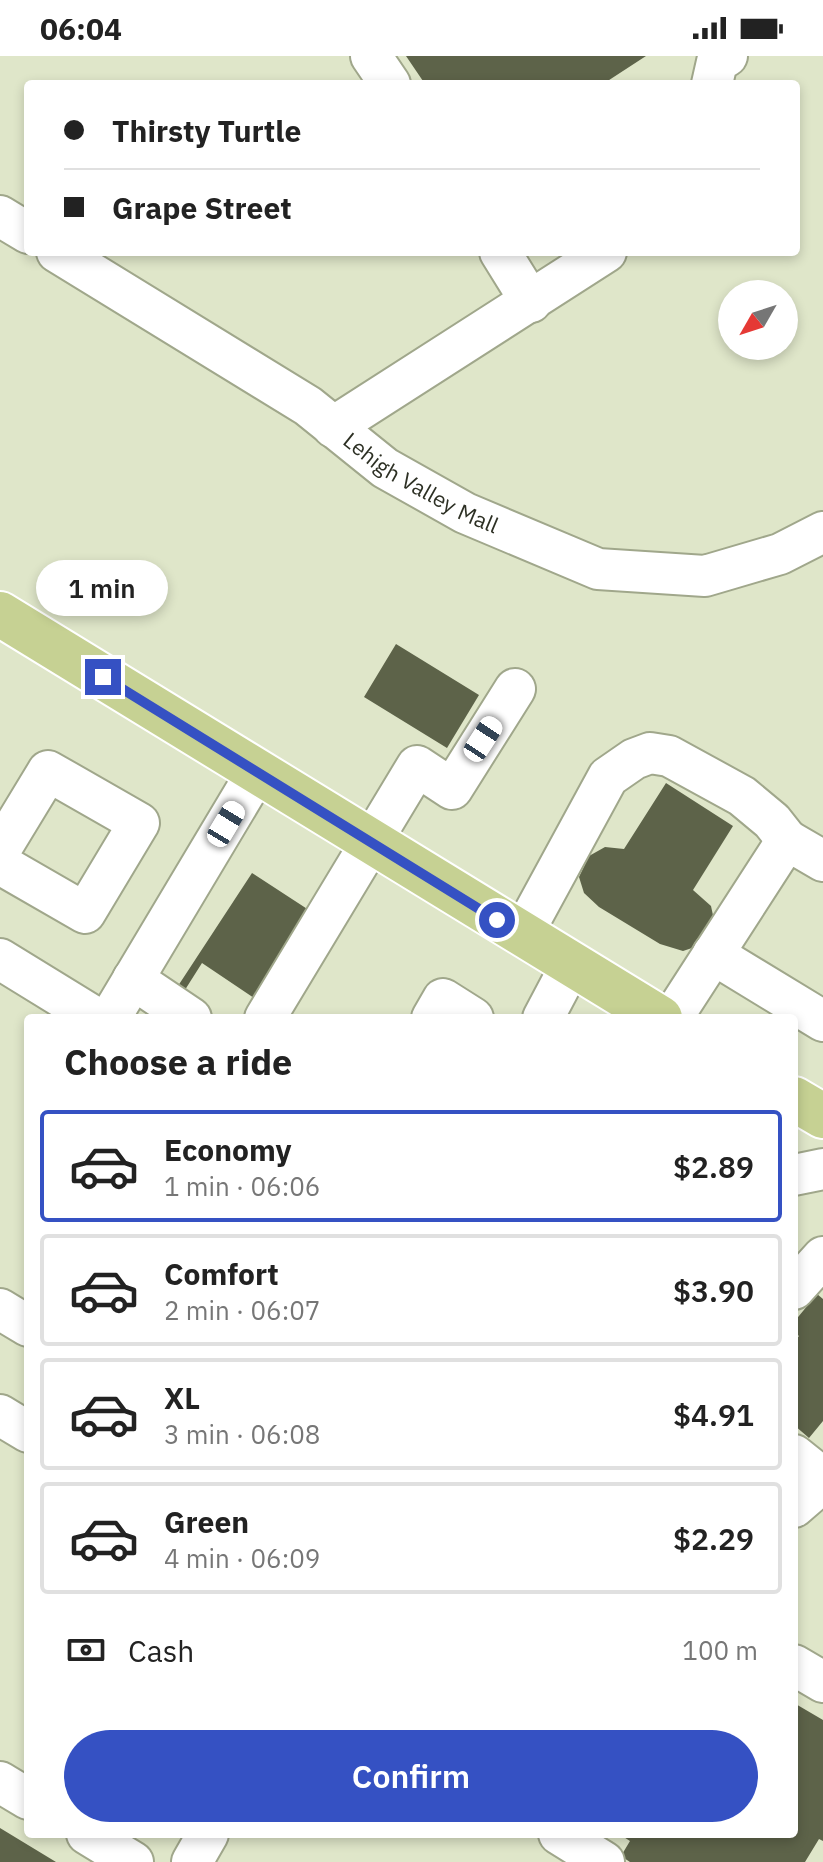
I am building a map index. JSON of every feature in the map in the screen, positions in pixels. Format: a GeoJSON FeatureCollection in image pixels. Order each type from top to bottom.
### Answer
{"type":"FeatureCollection","features":[{"type":"Feature","properties":{"kind":"main road"},"geometry":{"type":"LineString","coordinates":[[0,614],[653,1014]]}},
{"type":"Feature","properties":{"kind":"main road"},"geometry":{"type":"LineString","coordinates":[[798,1101],[823,1116]]}},
{"type":"Feature","properties":{"kind":"street"},"geometry":{"type":"LineString","coordinates":[[371,56],[387,80]]}},
{"type":"Feature","properties":{"kind":"street"},"geometry":{"type":"LineString","coordinates":[[713,80],[717,62],[727,56]]}},
{"type":"Feature","properties":{"kind":"street"},"geometry":{"type":"LineString","coordinates":[[0,216],[24,231]]}},
{"type":"Feature","properties":{"kind":"street","name":"Lehigh Valley Mall"},"geometry":{"type":"LineString","coordinates":[[64,256],[308,406],[385,468],[465,513],[598,569],[705,576],[780,554],[823,532]]}},
{"type":"Feature","properties":{"kind":"street"},"geometry":{"type":"LineString","coordinates":[[502,256],[531,302]]}},
{"type":"Feature","properties":{"kind":"street"},"geometry":{"type":"LineString","coordinates":[[333,427],[600,256]]}},
{"type":"Feature","properties":{"kind":"street"},"geometry":{"type":"LineString","coordinates":[[267,1014],[417,766],[452,789],[515,689]]}},
{"type":"Feature","properties":{"kind":"street"},"geometry":{"type":"LineString","coordinates":[[522,935],[608,777],[634,759],[650,753],[669,756],[742,796],[772,821],[787,840],[823,861]]}},
{"type":"Feature","properties":{"kind":"street"},"geometry":{"type":"LineString","coordinates":[[0,850],[48,771],[139,823],[85,913],[0,864]]}},
{"type":"Feature","properties":{"kind":"street"},"geometry":{"type":"LineString","coordinates":[[112,1014],[257,772]]}},
{"type":"Feature","properties":{"kind":"street"},"geometry":{"type":"LineString","coordinates":[[675,1014],[787,840]]}},
{"type":"Feature","properties":{"kind":"street"},"geometry":{"type":"LineString","coordinates":[[713,954],[823,1021]]}},
{"type":"Feature","properties":{"kind":"street"},"geometry":{"type":"LineString","coordinates":[[0,959],[89,1014]]}},
{"type":"Feature","properties":{"kind":"street"},"geometry":{"type":"LineString","coordinates":[[545,1014],[571,965]]}},
{"type":"Feature","properties":{"kind":"street"},"geometry":{"type":"LineString","coordinates":[[133,979],[185,1014]]}},
{"type":"Feature","properties":{"kind":"street"},"geometry":{"type":"LineString","coordinates":[[434,1014],[443,999],[467,1014]]}},
{"type":"Feature","properties":{"kind":"street"},"geometry":{"type":"LineString","coordinates":[[798,1174],[823,1169]]}},
{"type":"Feature","properties":{"kind":"street"},"geometry":{"type":"LineString","coordinates":[[798,1285],[823,1257]]}},
{"type":"Feature","properties":{"kind":"street"},"geometry":{"type":"LineString","coordinates":[[0,1309],[24,1324]]}},
{"type":"Feature","properties":{"kind":"street"},"geometry":{"type":"LineString","coordinates":[[0,1415],[24,1430]]}},
{"type":"Feature","properties":{"kind":"street"},"geometry":{"type":"LineString","coordinates":[[798,1458],[823,1480],[798,1503]]}},
{"type":"Feature","properties":{"kind":"street"},"geometry":{"type":"LineString","coordinates":[[798,1667],[823,1682]]}},
{"type":"Feature","properties":{"kind":"street"},"geometry":{"type":"LineString","coordinates":[[0,1782],[24,1797]]}},
{"type":"Feature","properties":{"kind":"street"},"geometry":{"type":"LineString","coordinates":[[94,1838],[133,1862]]}},
{"type":"Feature","properties":{"kind":"street"},"geometry":{"type":"LineString","coordinates":[[192,1862],[206,1838]]}},
{"type":"Feature","properties":{"kind":"street"},"geometry":{"type":"LineString","coordinates":[[565,1838],[604,1862]]}},
{"type":"Feature","properties":{"kind":"building"},"geometry":{"type":"Polygon","coordinates":[[[406,56],[646,56],[609,80],[422,80],[406,56]]]}},
{"type":"Feature","properties":{"kind":"building"},"geometry":{"type":"Polygon","coordinates":[[[396,644],[479,695],[447,748],[364,697],[396,644]]]}},
{"type":"Feature","properties":{"kind":"building"},"geometry":{"type":"Polygon","coordinates":[[[666,783],[733,826],[693,890],[711,906],[714,920],[698,946],[683,951],[660,944],[599,907],[584,893],[579,877],[589,856],[605,847],[624,849],[666,783]]]}},
{"type":"Feature","properties":{"kind":"building"},"geometry":{"type":"Polygon","coordinates":[[[252,873],[341,931],[301,925],[254,998],[202,963],[183,993],[176,989],[252,873]]]}},
{"type":"Feature","properties":{"kind":"building"},"geometry":{"type":"Polygon","coordinates":[[[817,1294],[823,1299],[823,1421],[809,1438],[798,1428],[798,1317],[817,1294]]]}},
{"type":"Feature","properties":{"kind":"building"},"geometry":{"type":"Polygon","coordinates":[[[798,1705],[823,1720],[823,1841],[819,1839],[805,1862],[630,1862],[621,1856],[630,1841],[625,1838],[798,1838],[798,1705]]]}},
{"type":"Feature","properties":{"kind":"building"},"geometry":{"type":"Polygon","coordinates":[[[0,1828],[56,1862],[0,1862],[0,1828]]]}},
{"type":"Feature","properties":{"kind":"route"},"geometry":{"type":"LineString","coordinates":[[103,677],[497,920]]}}]}
